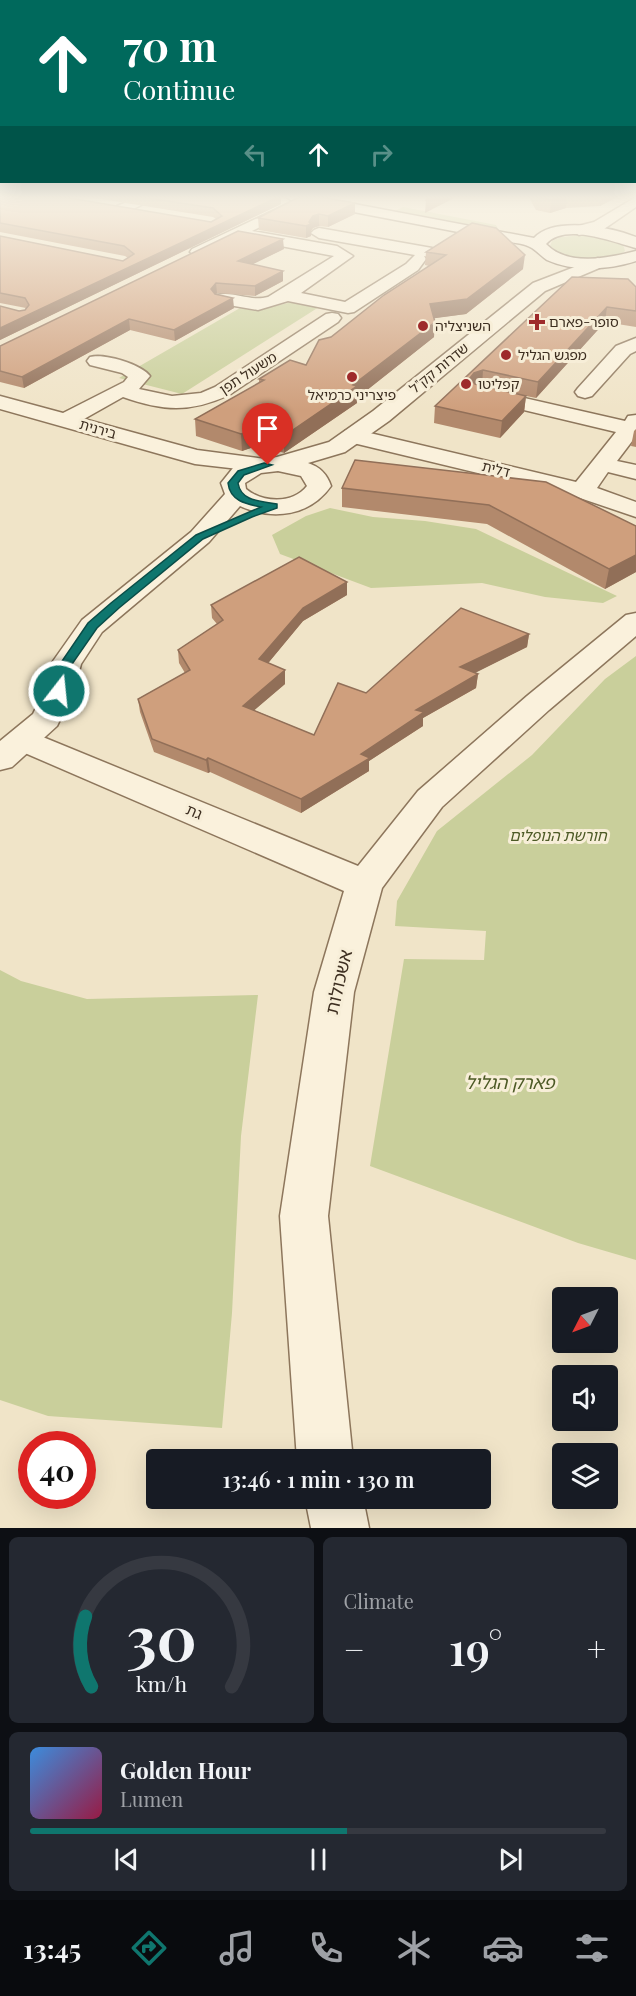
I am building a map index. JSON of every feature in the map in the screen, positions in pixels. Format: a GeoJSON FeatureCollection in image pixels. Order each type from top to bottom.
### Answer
{"type":"FeatureCollection","features":[{"type":"Feature","properties":{"kind":"street"},"geometry":{"type":"LineString","coordinates":[[224,299],[238,303],[258,304],[274,301],[328,267]]}},
{"type":"Feature","properties":{"kind":"street"},"geometry":{"type":"LineString","coordinates":[[286,295],[348,308],[412,267]]}},
{"type":"Feature","properties":{"kind":"street"},"geometry":{"type":"LineString","coordinates":[[539,287],[541,267]]}},
{"type":"Feature","properties":{"kind":"street","name":"שדרות קק\"ל"},"geometry":{"type":"LineString","coordinates":[[345,441],[381,416],[539,287],[582,267]]}},
{"type":"Feature","properties":{"kind":"street","name":"משעול תפן"},"geometry":{"type":"LineString","coordinates":[[121,390],[148,399],[182,404],[207,399],[332,318]]}},
{"type":"Feature","properties":{"kind":"street"},"geometry":{"type":"LineString","coordinates":[[585,392],[623,350],[636,344]]}},
{"type":"Feature","properties":{"kind":"street"},"geometry":{"type":"LineString","coordinates":[[66,420],[131,386],[140,376],[129,369],[97,362]]}},
{"type":"Feature","properties":{"kind":"street"},"geometry":{"type":"LineString","coordinates":[[481,394],[633,425],[582,490]]}},
{"type":"Feature","properties":{"kind":"street","name":"בירנית"},"geometry":{"type":"LineString","coordinates":[[0,402],[195,457],[271,465]]}},
{"type":"Feature","properties":{"kind":"street"},"geometry":{"type":"LineString","coordinates":[[200,537],[235,489],[241,473],[345,441]]}},
{"type":"Feature","properties":{"kind":"street"},"geometry":{"type":"LineString","coordinates":[[315,477],[345,441]]}},
{"type":"Feature","properties":{"kind":"street","name":"דלית"},"geometry":{"type":"LineString","coordinates":[[345,441],[582,490],[636,510]]}},
{"type":"Feature","properties":{"kind":"street","name":"בירנית"},"geometry":{"type":"LineString","coordinates":[[195,457],[247,501],[273,506]]}},
{"type":"Feature","properties":{"kind":"street"},"geometry":{"type":"LineString","coordinates":[[603,464],[636,472]]}},
{"type":"Feature","properties":{"kind":"street"},"geometry":{"type":"LineString","coordinates":[[11,750],[46,719],[59,691],[66,664],[92,626],[200,537],[248,514],[309,498],[319,486],[315,477],[298,467],[271,465]]}},
{"type":"Feature","properties":{"kind":"street","name":"אשכולות"},"geometry":{"type":"LineString","coordinates":[[324,1449],[304,1216],[334,992],[365,884],[430,799],[538,703],[636,621]]}},
{"type":"Feature","properties":{"kind":"street","name":"גת"},"geometry":{"type":"LineString","coordinates":[[11,750],[365,884]]}},
{"type":"Feature","properties":{"kind":"street"},"geometry":{"type":"LineString","coordinates":[[336,1509],[340,1528]]}},
{"type":"Feature","properties":{"kind":"green space"},"geometry":{"type":"Polygon","coordinates":[[[292,302],[319,307],[182,394],[119,378],[240,308],[255,311],[292,302]]]}},
{"type":"Feature","properties":{"kind":"green space"},"geometry":{"type":"Polygon","coordinates":[[[330,508],[373,517],[425,521],[476,529],[617,596],[603,603],[545,597],[482,583],[371,588],[280,554],[272,535],[306,516],[330,508]]]}},
{"type":"Feature","properties":{"kind":"green space","name":"פארק הגליל"},"geometry":{"type":"Polygon","coordinates":[[[636,656],[636,1260],[578,1243],[370,1166],[404,959],[484,960],[486,931],[395,926],[397,901],[437,831],[532,755],[605,679],[636,656]]]}},
{"type":"Feature","properties":{"kind":"green space"},"geometry":{"type":"Polygon","coordinates":[[[0,970],[21,981],[87,999],[258,995],[241,1136],[232,1313],[222,1428],[48,1416],[0,1400],[0,970]]]}},
{"type":"Feature","properties":{"kind":"building"},"geometry":{"type":"Polygon","coordinates":[[[0,267],[129,267],[0,328],[0,306],[19,311],[25,310],[29,305],[25,298],[0,293],[0,267]]]}},
{"type":"Feature","properties":{"kind":"building"},"geometry":{"type":"Polygon","coordinates":[[[163,267],[266,267],[283,271],[255,286],[216,283],[211,289],[215,294],[233,298],[174,330],[129,319],[22,377],[0,371],[0,346],[163,267]]]}},
{"type":"Feature","properties":{"kind":"building"},"geometry":{"type":"Polygon","coordinates":[[[427,267],[509,267],[467,299],[430,304],[435,322],[353,385],[357,386],[284,436],[259,428],[241,434],[195,419],[264,380],[259,379],[290,360],[306,365],[319,340],[331,337],[384,295],[427,267]]]}},
{"type":"Feature","properties":{"kind":"building"},"geometry":{"type":"Polygon","coordinates":[[[572,277],[628,279],[636,287],[636,311],[607,307],[538,382],[483,370],[474,373],[470,378],[475,384],[526,396],[502,421],[435,406],[572,277]]]}},
{"type":"Feature","properties":{"kind":"building"},"geometry":{"type":"Polygon","coordinates":[[[355,460],[546,482],[636,526],[636,555],[609,569],[489,505],[342,488],[355,460]]]}},
{"type":"Feature","properties":{"kind":"building"},"geometry":{"type":"Polygon","coordinates":[[[299,557],[347,582],[303,608],[259,659],[285,670],[243,706],[314,735],[338,683],[366,693],[461,608],[529,634],[460,667],[478,674],[416,710],[424,712],[361,754],[370,758],[301,799],[208,758],[206,760],[152,739],[138,699],[190,670],[178,650],[223,620],[211,605],[299,557]]]}},
{"type":"Feature","properties":{"kind":"place","name":"סופר-פארם"},"geometry":{"type":"Point","coordinates":[537,322]}},
{"type":"Feature","properties":{"kind":"place","name":"השניצליה"},"geometry":{"type":"Point","coordinates":[423,326]}},
{"type":"Feature","properties":{"kind":"place","name":"מפגש הגליל"},"geometry":{"type":"Point","coordinates":[506,355]}},
{"type":"Feature","properties":{"kind":"place","name":"פיצריני כרמיאל"},"geometry":{"type":"Point","coordinates":[352,377]}},
{"type":"Feature","properties":{"kind":"place","name":"קפליטו"},"geometry":{"type":"Point","coordinates":[466,384]}},
{"type":"Feature","properties":{"kind":"route"},"geometry":{"type":"LineString","coordinates":[[59,691],[66,664],[92,626],[115,605],[200,537],[248,514],[273,506],[247,501],[238,496],[233,488],[233,483],[241,473],[258,466],[268,465]]}},
{"type":"Feature","properties":{"kind":"park label","name":"חורשת הנופלים"},"geometry":{"type":"Point","coordinates":[558,836]}}]}
